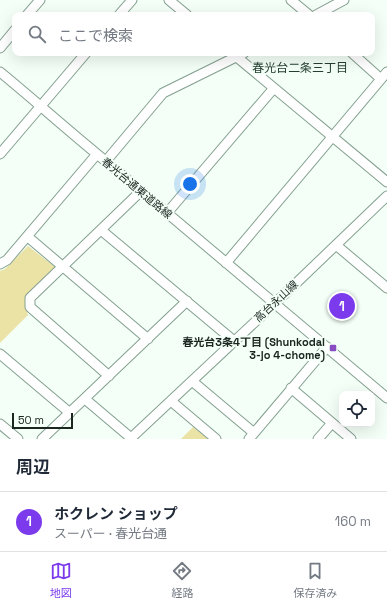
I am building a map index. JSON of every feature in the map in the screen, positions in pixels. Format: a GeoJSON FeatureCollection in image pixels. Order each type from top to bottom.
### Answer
{"type":"FeatureCollection","features":[{"type":"Feature","properties":{"kind":"street"},"geometry":{"type":"LineString","coordinates":[[30,12],[40,0]]}},
{"type":"Feature","properties":{"kind":"street"},"geometry":{"type":"LineString","coordinates":[[122,12],[132,0]]}},
{"type":"Feature","properties":{"kind":"street"},"geometry":{"type":"LineString","coordinates":[[169,0],[183,12]]}},
{"type":"Feature","properties":{"kind":"street"},"geometry":{"type":"LineString","coordinates":[[292,0],[306,12]]}},
{"type":"Feature","properties":{"kind":"street"},"geometry":{"type":"LineString","coordinates":[[322,12],[344,0]]}},
{"type":"Feature","properties":{"kind":"street"},"geometry":{"type":"LineString","coordinates":[[0,48],[12,34]]}},
{"type":"Feature","properties":{"kind":"street"},"geometry":{"type":"LineString","coordinates":[[0,154],[83,56]]}},
{"type":"Feature","properties":{"kind":"street"},"geometry":{"type":"LineString","coordinates":[[106,161],[163,93],[234,56]]}},
{"type":"Feature","properties":{"kind":"street"},"geometry":{"type":"LineString","coordinates":[[240,56],[274,88],[387,182]]}},
{"type":"Feature","properties":{"kind":"street"},"geometry":{"type":"LineString","coordinates":[[226,263],[384,75],[356,56]]}},
{"type":"Feature","properties":{"kind":"street","name":"春光台通東道路線"},"geometry":{"type":"LineString","coordinates":[[0,72],[387,398]]}},
{"type":"Feature","properties":{"kind":"street"},"geometry":{"type":"LineString","coordinates":[[167,213],[274,88]]}},
{"type":"Feature","properties":{"kind":"street"},"geometry":{"type":"LineString","coordinates":[[0,264],[7,260],[28,237],[97,154]]}},
{"type":"Feature","properties":{"kind":"street"},"geometry":{"type":"LineString","coordinates":[[109,376],[30,307],[30,298],[141,191]]}},
{"type":"Feature","properties":{"kind":"street","name":"高台永山線"},"geometry":{"type":"LineString","coordinates":[[131,439],[387,196]]}},
{"type":"Feature","properties":{"kind":"street"},"geometry":{"type":"LineString","coordinates":[[101,230],[234,340]]}},
{"type":"Feature","properties":{"kind":"street"},"geometry":{"type":"LineString","coordinates":[[28,237],[148,339]]}},
{"type":"Feature","properties":{"kind":"street"},"geometry":{"type":"LineString","coordinates":[[336,245],[387,288]]}},
{"type":"Feature","properties":{"kind":"street"},"geometry":{"type":"LineString","coordinates":[[42,439],[187,301]]}},
{"type":"Feature","properties":{"kind":"street"},"geometry":{"type":"LineString","coordinates":[[192,381],[251,436],[327,347]]}},
{"type":"Feature","properties":{"kind":"street"},"geometry":{"type":"LineString","coordinates":[[0,354],[70,412]]}},
{"type":"Feature","properties":{"kind":"street"},"geometry":{"type":"LineString","coordinates":[[291,388],[351,439]]}},
{"type":"Feature","properties":{"kind":"street"},"geometry":{"type":"LineString","coordinates":[[85,399],[131,439]]}},
{"type":"Feature","properties":{"kind":"street"},"geometry":{"type":"LineString","coordinates":[[170,401],[216,439]]}},
{"type":"Feature","properties":{"kind":"street"},"geometry":{"type":"LineString","coordinates":[[318,439],[332,423]]}},
{"type":"Feature","properties":{"kind":"street"},"geometry":{"type":"LineString","coordinates":[[0,424],[18,439]]}},
{"type":"Feature","properties":{"kind":"shaded area"},"geometry":{"type":"Polygon","coordinates":[[[28,246],[55,267],[28,293],[25,305],[28,315],[0,343],[0,271],[5,269],[28,246]]]}},
{"type":"Feature","properties":{"kind":"shaded area"},"geometry":{"type":"Polygon","coordinates":[[[193,427],[208,439],[181,439],[193,427]]]}},
{"type":"Feature","properties":{"kind":"place","name":"ホクレン ショップ"},"geometry":{"type":"Point","coordinates":[342,306]}},
{"type":"Feature","properties":{"kind":"place","name":"春光台3条4丁目 (Shunkodai 3-jo 4-chome)"},"geometry":{"type":"Point","coordinates":[333,348]}},
{"type":"Feature","properties":{"kind":"district","name":"春光台二条三丁目"},"geometry":{"type":"Point","coordinates":[300,68]}}]}
